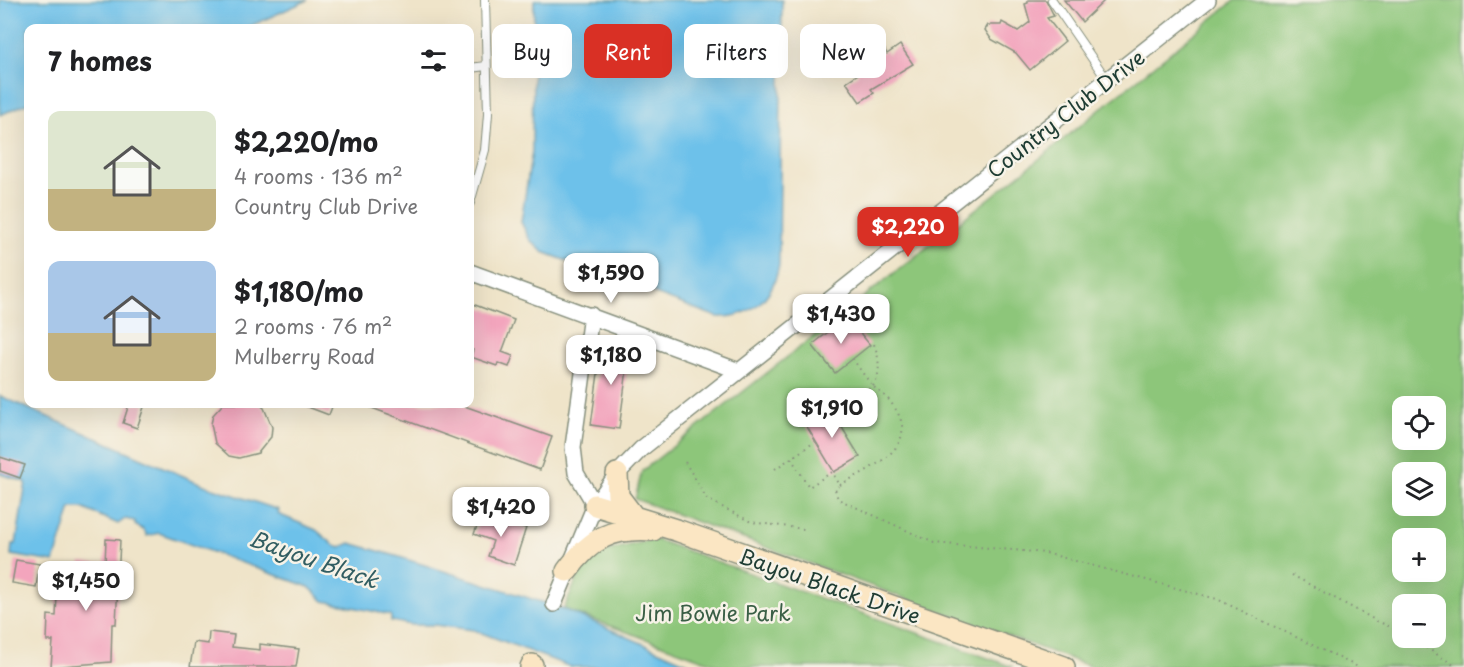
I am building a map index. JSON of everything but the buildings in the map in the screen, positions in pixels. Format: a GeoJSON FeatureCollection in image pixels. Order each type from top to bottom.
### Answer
{"type":"FeatureCollection","features":[{"type":"Feature","properties":{"kind":"street","name":"Country Club Drive"},"geometry":{"type":"LineString","coordinates":[[554,604],[595,505],[617,474],[641,449],[1208,0]]}},
{"type":"Feature","properties":{"kind":"street"},"geometry":{"type":"LineString","coordinates":[[474,273],[739,370]]}},
{"type":"Feature","properties":{"kind":"street"},"geometry":{"type":"LineString","coordinates":[[591,315],[573,447],[573,463],[595,505]]}},
{"type":"Feature","properties":{"kind":"street"},"geometry":{"type":"LineString","coordinates":[[617,474],[618,496],[634,517]]}},
{"type":"Feature","properties":{"kind":"street","name":"Bayou Black Drive"},"geometry":{"type":"LineString","coordinates":[[595,505],[679,531],[1064,667]]}},
{"type":"Feature","properties":{"kind":"street"},"geometry":{"type":"LineString","coordinates":[[567,571],[588,547],[606,535],[626,528],[679,531]]}},
{"type":"Feature","properties":{"kind":"lane"},"geometry":{"type":"LineString","coordinates":[[474,189],[485,150],[488,114],[485,0]]}},
{"type":"Feature","properties":{"kind":"lane"},"geometry":{"type":"LineString","coordinates":[[1052,0],[1107,80]]}},
{"type":"Feature","properties":{"kind":"lane"},"geometry":{"type":"LineString","coordinates":[[474,68],[486,66]]}},
{"type":"Feature","properties":{"kind":"path"},"geometry":{"type":"LineString","coordinates":[[832,411],[873,386],[878,372],[873,342]]}},
{"type":"Feature","properties":{"kind":"path"},"geometry":{"type":"LineString","coordinates":[[853,359],[900,416],[904,429],[902,439],[883,459],[835,489],[838,499],[934,543],[1046,553],[1217,599],[1358,667]]}},
{"type":"Feature","properties":{"kind":"path"},"geometry":{"type":"LineString","coordinates":[[775,469],[816,441]]}},
{"type":"Feature","properties":{"kind":"path"},"geometry":{"type":"LineString","coordinates":[[791,458],[809,487],[832,472],[840,485]]}},
{"type":"Feature","properties":{"kind":"path"},"geometry":{"type":"LineString","coordinates":[[685,462],[707,499],[751,522],[804,529]]}},
{"type":"Feature","properties":{"kind":"path"},"geometry":{"type":"LineString","coordinates":[[1292,575],[1392,628]]}},
{"type":"Feature","properties":{"kind":"path"},"geometry":{"type":"LineString","coordinates":[[1427,648],[1457,667]]}},
{"type":"Feature","properties":{"kind":"green space"},"geometry":{"type":"Polygon","coordinates":[[[1235,0],[1464,0],[1464,667],[1092,667],[635,499],[642,471],[1028,168],[1235,0]]]}},
{"type":"Feature","properties":{"kind":"green space","name":"Jim Bowie Park"},"geometry":{"type":"Polygon","coordinates":[[[654,539],[1013,667],[723,667],[564,609],[587,556],[654,539]]]}},
{"type":"Feature","properties":{"kind":"water"},"geometry":{"type":"Polygon","coordinates":[[[0,0],[308,0],[255,24],[24,24],[24,105],[0,115],[0,0]]]}},
{"type":"Feature","properties":{"kind":"water"},"geometry":{"type":"Polygon","coordinates":[[[534,0],[782,0],[782,24],[684,24],[684,78],[781,78],[779,265],[772,287],[759,304],[741,314],[717,317],[543,252],[530,240],[521,222],[532,151],[533,78],[572,78],[572,24],[534,24],[534,0]]]}},
{"type":"Feature","properties":{"kind":"water","name":"Bayou Black"},"geometry":{"type":"Polygon","coordinates":[[[0,396],[204,485],[279,510],[278,514],[316,530],[334,545],[341,547],[350,543],[564,609],[696,667],[571,667],[474,630],[391,621],[391,615],[324,601],[309,587],[159,533],[147,536],[144,530],[135,525],[135,521],[125,519],[118,524],[82,508],[71,508],[54,562],[11,555],[12,544],[16,544],[26,482],[0,474],[0,396]]]}}]}
